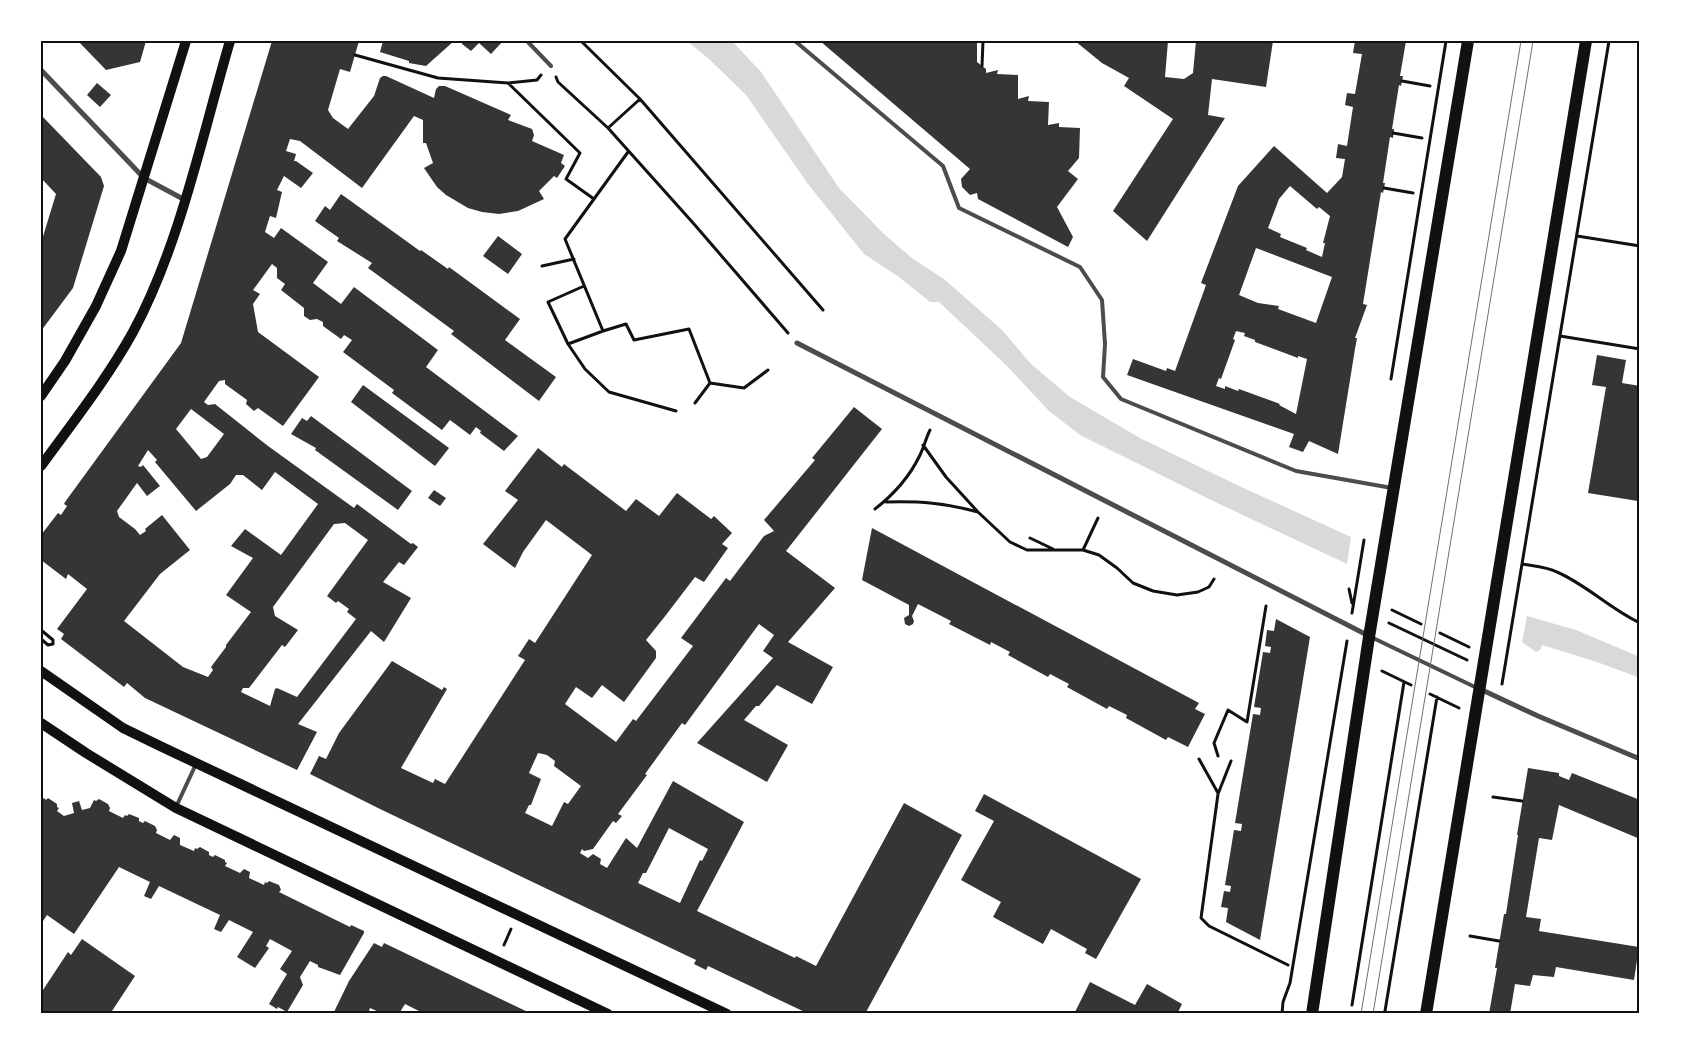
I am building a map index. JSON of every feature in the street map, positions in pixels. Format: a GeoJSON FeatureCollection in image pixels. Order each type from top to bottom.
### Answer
{"type":"FeatureCollection","features":[{"type":"Feature","properties":{"kind":"main road"},"geometry":{"type":"LineString","coordinates":[[41,396],[65,361],[96,306],[121,251],[186,41]]}},
{"type":"Feature","properties":{"kind":"main road"},"geometry":{"type":"LineString","coordinates":[[41,466],[95,392],[133,331],[161,272],[185,200],[230,41]]}},
{"type":"Feature","properties":{"kind":"main road"},"geometry":{"type":"LineString","coordinates":[[1312,1014],[1370,637],[1468,41]]}},
{"type":"Feature","properties":{"kind":"main road"},"geometry":{"type":"LineString","coordinates":[[1426,1014],[1586,41]]}},
{"type":"Feature","properties":{"kind":"main road"},"geometry":{"type":"LineString","coordinates":[[41,671],[123,728],[727,1014]]}},
{"type":"Feature","properties":{"kind":"main road"},"geometry":{"type":"LineString","coordinates":[[41,723],[176,808],[608,1014]]}},
{"type":"Feature","properties":{"kind":"street"},"geometry":{"type":"LineString","coordinates":[[41,70],[144,178],[185,200]]}},
{"type":"Feature","properties":{"kind":"street"},"geometry":{"type":"LineString","coordinates":[[797,342],[1370,637]]}},
{"type":"Feature","properties":{"kind":"street"},"geometry":{"type":"LineString","coordinates":[[1480,689],[1640,760]]}},
{"type":"Feature","properties":{"kind":"lane"},"geometry":{"type":"LineString","coordinates":[[527,41],[551,66]]}},
{"type":"Feature","properties":{"kind":"lane"},"geometry":{"type":"LineString","coordinates":[[795,41],[943,166],[959,208],[1080,267],[1102,300],[1105,344],[1103,377],[1121,399],[1296,471],[1394,489]]}},
{"type":"Feature","properties":{"kind":"lane"},"geometry":{"type":"LineString","coordinates":[[1370,637],[1480,689]]}},
{"type":"Feature","properties":{"kind":"lane"},"geometry":{"type":"LineString","coordinates":[[176,808],[196,764]]}},
{"type":"Feature","properties":{"kind":"path"},"geometry":{"type":"LineString","coordinates":[[581,41],[640,99],[823,310]]}},
{"type":"Feature","properties":{"kind":"path"},"geometry":{"type":"LineString","coordinates":[[982,66],[983,41]]}},
{"type":"Feature","properties":{"kind":"path"},"geometry":{"type":"LineString","coordinates":[[1390,384],[1446,41]]}},
{"type":"Feature","properties":{"kind":"path"},"geometry":{"type":"LineString","coordinates":[[1499,698],[1609,41]]}},
{"type":"Feature","properties":{"kind":"path"},"geometry":{"type":"LineString","coordinates":[[355,55],[438,78],[508,83],[537,80],[551,66],[558,82],[608,128],[797,342]]}},
{"type":"Feature","properties":{"kind":"path"},"geometry":{"type":"LineString","coordinates":[[1402,81],[1430,86]]}},
{"type":"Feature","properties":{"kind":"path"},"geometry":{"type":"LineString","coordinates":[[508,83],[580,153],[566,180],[594,199]]}},
{"type":"Feature","properties":{"kind":"path"},"geometry":{"type":"LineString","coordinates":[[608,128],[640,99]]}},
{"type":"Feature","properties":{"kind":"path"},"geometry":{"type":"LineString","coordinates":[[1393,133],[1422,138]]}},
{"type":"Feature","properties":{"kind":"path"},"geometry":{"type":"LineString","coordinates":[[603,331],[566,239],[628,152]]}},
{"type":"Feature","properties":{"kind":"path"},"geometry":{"type":"LineString","coordinates":[[1384,188],[1413,193]]}},
{"type":"Feature","properties":{"kind":"path"},"geometry":{"type":"LineString","coordinates":[[1577,236],[1640,246]]}},
{"type":"Feature","properties":{"kind":"path"},"geometry":{"type":"LineString","coordinates":[[542,266],[574,259]]}},
{"type":"Feature","properties":{"kind":"path"},"geometry":{"type":"LineString","coordinates":[[584,286],[548,302],[568,344],[585,370],[609,392],[676,411]]}},
{"type":"Feature","properties":{"kind":"path"},"geometry":{"type":"LineString","coordinates":[[568,344],[626,324],[634,340],[689,329],[710,382]]}},
{"type":"Feature","properties":{"kind":"path"},"geometry":{"type":"LineString","coordinates":[[1560,336],[1640,349]]}},
{"type":"Feature","properties":{"kind":"path"},"geometry":{"type":"LineString","coordinates":[[710,382],[744,388],[768,370]]}},
{"type":"Feature","properties":{"kind":"path"},"geometry":{"type":"LineString","coordinates":[[695,403],[710,382]]}},
{"type":"Feature","properties":{"kind":"path"},"geometry":{"type":"LineString","coordinates":[[875,509],[885,502],[906,478],[920,455],[930,430]]}},
{"type":"Feature","properties":{"kind":"path"},"geometry":{"type":"LineString","coordinates":[[923,445],[946,477],[978,512],[1010,542],[1018,546],[1027,550],[1083,550],[1099,555],[1133,583],[1153,591],[1177,595],[1198,592],[1209,587],[1214,579]]}},
{"type":"Feature","properties":{"kind":"path"},"geometry":{"type":"LineString","coordinates":[[885,502],[918,501],[949,504],[978,512]]}},
{"type":"Feature","properties":{"kind":"path"},"geometry":{"type":"LineString","coordinates":[[1083,550],[1098,518]]}},
{"type":"Feature","properties":{"kind":"path"},"geometry":{"type":"LineString","coordinates":[[1030,538],[1053,550]]}},
{"type":"Feature","properties":{"kind":"path"},"geometry":{"type":"LineString","coordinates":[[1356,584],[1365,539]]}},
{"type":"Feature","properties":{"kind":"path"},"geometry":{"type":"LineString","coordinates":[[1522,564],[1556,571],[1592,591],[1622,614],[1640,623]]}},
{"type":"Feature","properties":{"kind":"path"},"geometry":{"type":"LineString","coordinates":[[1349,589],[1352,607]]}},
{"type":"Feature","properties":{"kind":"path"},"geometry":{"type":"LineString","coordinates":[[1218,756],[1214,743],[1228,710],[1247,722],[1266,606]]}},
{"type":"Feature","properties":{"kind":"path"},"geometry":{"type":"LineString","coordinates":[[1389,609],[1421,624]]}},
{"type":"Feature","properties":{"kind":"path"},"geometry":{"type":"LineString","coordinates":[[1387,622],[1469,661]]}},
{"type":"Feature","properties":{"kind":"path"},"geometry":{"type":"LineString","coordinates":[[41,630],[53,640],[53,644],[48,645],[41,639]]}},
{"type":"Feature","properties":{"kind":"path"},"geometry":{"type":"LineString","coordinates":[[1440,633],[1471,647]]}},
{"type":"Feature","properties":{"kind":"path"},"geometry":{"type":"LineString","coordinates":[[1282,1014],[1290,983],[1343,662]]}},
{"type":"Feature","properties":{"kind":"path"},"geometry":{"type":"LineString","coordinates":[[1379,670],[1411,685]]}},
{"type":"Feature","properties":{"kind":"path"},"geometry":{"type":"LineString","coordinates":[[1352,1006],[1404,682]]}},
{"type":"Feature","properties":{"kind":"path"},"geometry":{"type":"LineString","coordinates":[[1430,694],[1461,708]]}},
{"type":"Feature","properties":{"kind":"path"},"geometry":{"type":"LineString","coordinates":[[1385,1011],[1437,697]]}},
{"type":"Feature","properties":{"kind":"path"},"geometry":{"type":"LineString","coordinates":[[1199,759],[1218,794]]}},
{"type":"Feature","properties":{"kind":"path"},"geometry":{"type":"LineString","coordinates":[[1231,761],[1218,794],[1201,918],[1208,926],[1288,965]]}},
{"type":"Feature","properties":{"kind":"path"},"geometry":{"type":"LineString","coordinates":[[1493,797],[1522,801]]}},
{"type":"Feature","properties":{"kind":"path"},"geometry":{"type":"LineString","coordinates":[[504,945],[512,928]]}},
{"type":"Feature","properties":{"kind":"path"},"geometry":{"type":"LineString","coordinates":[[1470,936],[1499,940]]}},
{"type":"Feature","properties":{"kind":"shaded area"},"geometry":{"type":"Polygon","coordinates":[[[687,41],[732,41],[761,72],[839,188],[884,234],[913,259],[944,279],[1002,330],[1031,364],[1070,397],[1140,438],[1351,537],[1347,564],[1211,500],[1080,435],[1049,411],[1006,365],[939,302],[930,302],[899,277],[864,254],[808,184],[746,95],[709,59],[687,41]]]}},
{"type":"Feature","properties":{"kind":"shaded area"},"geometry":{"type":"Polygon","coordinates":[[[1527,616],[1576,630],[1640,657],[1640,678],[1542,645],[1540,650],[1536,652],[1522,642],[1527,616]]]}},
{"type":"Feature","properties":{"kind":"building"},"geometry":{"type":"Polygon","coordinates":[[[78,41],[146,41],[140,62],[106,70],[78,41]]]}},
{"type":"Feature","properties":{"kind":"building"},"geometry":{"type":"Polygon","coordinates":[[[272,41],[359,41],[350,72],[340,69],[328,110],[333,118],[348,129],[374,96],[380,78],[386,76],[434,98],[436,89],[439,86],[445,86],[511,115],[508,120],[532,129],[534,135],[532,141],[564,155],[561,163],[565,166],[557,178],[554,176],[539,191],[544,199],[518,211],[499,214],[468,208],[446,195],[437,187],[424,168],[433,163],[426,143],[423,143],[423,120],[414,116],[362,188],[300,141],[290,139],[286,151],[296,154],[294,161],[313,173],[301,188],[284,176],[277,190],[282,192],[276,218],[270,216],[265,232],[274,238],[281,228],[328,262],[313,283],[341,304],[354,287],[438,350],[426,367],[518,436],[504,451],[480,433],[481,431],[476,427],[470,435],[450,420],[442,430],[392,393],[394,390],[343,352],[352,340],[344,335],[341,339],[323,326],[323,322],[317,319],[310,320],[304,316],[304,308],[281,290],[285,284],[277,278],[277,268],[272,264],[253,290],[260,294],[253,304],[258,332],[319,377],[283,426],[258,408],[254,411],[246,404],[247,400],[225,384],[225,380],[219,381],[204,402],[208,405],[215,404],[268,446],[354,508],[357,504],[411,544],[413,543],[418,547],[404,565],[399,562],[383,582],[411,598],[384,642],[371,631],[298,724],[317,732],[297,770],[145,698],[127,683],[124,687],[61,639],[64,634],[57,629],[87,589],[68,574],[66,579],[41,560],[41,535],[58,513],[61,515],[67,506],[64,504],[65,502],[181,343],[272,41]],[[191,409],[176,429],[201,459],[207,457],[224,434],[191,409]],[[148,450],[138,466],[141,467],[143,465],[160,486],[147,496],[137,483],[117,511],[119,517],[140,535],[162,515],[190,550],[160,574],[124,621],[183,667],[208,677],[213,670],[211,667],[251,612],[226,595],[253,558],[231,546],[245,529],[281,555],[318,504],[275,472],[262,490],[243,475],[236,475],[230,484],[196,511],[155,462],[157,460],[148,450]],[[345,523],[334,524],[273,607],[275,616],[298,630],[285,647],[282,645],[249,688],[243,688],[241,692],[270,706],[275,689],[277,688],[297,697],[356,619],[347,612],[349,609],[327,596],[368,540],[345,523]]]}},
{"type":"Feature","properties":{"kind":"building"},"geometry":{"type":"Polygon","coordinates":[[[383,41],[454,41],[426,66],[409,63],[409,61],[380,52],[383,41]]]}},
{"type":"Feature","properties":{"kind":"building"},"geometry":{"type":"Polygon","coordinates":[[[462,41],[503,41],[491,54],[479,43],[471,51],[462,44],[462,41]]]}},
{"type":"Feature","properties":{"kind":"building"},"geometry":{"type":"Polygon","coordinates":[[[820,41],[977,41],[977,62],[986,69],[986,73],[998,70],[997,74],[1018,75],[1018,99],[1029,96],[1028,101],[1049,102],[1048,125],[1059,123],[1059,127],[1080,128],[1079,158],[1068,171],[1078,179],[1057,207],[1073,237],[1068,247],[978,199],[977,193],[970,195],[962,187],[961,179],[970,169],[820,41]]]}},
{"type":"Feature","properties":{"kind":"building"},"geometry":{"type":"Polygon","coordinates":[[[1075,41],[1168,41],[1165,77],[1184,79],[1193,73],[1196,41],[1273,41],[1266,87],[1212,79],[1208,115],[1225,118],[1147,241],[1113,211],[1173,119],[1124,86],[1129,78],[1102,63],[1075,41]]]}},
{"type":"Feature","properties":{"kind":"building"},"geometry":{"type":"Polygon","coordinates":[[[1355,41],[1406,41],[1400,76],[1403,76],[1401,86],[1399,85],[1392,129],[1394,129],[1393,138],[1390,137],[1383,183],[1385,183],[1383,193],[1381,192],[1363,304],[1367,305],[1355,338],[1357,338],[1338,454],[1309,441],[1303,452],[1289,447],[1294,434],[1127,375],[1133,359],[1166,371],[1167,368],[1175,371],[1206,285],[1201,283],[1238,186],[1274,146],[1327,193],[1342,177],[1345,159],[1336,158],[1338,144],[1347,146],[1353,107],[1345,105],[1347,93],[1355,94],[1362,54],[1353,53],[1355,41]],[[1290,186],[1279,199],[1268,228],[1281,234],[1280,237],[1307,248],[1306,250],[1322,257],[1325,243],[1323,243],[1330,216],[1319,207],[1317,209],[1290,186]],[[1256,248],[1239,295],[1258,303],[1279,306],[1278,309],[1316,323],[1332,277],[1256,248]],[[1236,331],[1233,339],[1235,340],[1221,379],[1219,378],[1216,386],[1225,389],[1225,386],[1238,391],[1239,389],[1280,404],[1296,414],[1307,359],[1298,356],[1298,358],[1255,342],[1255,340],[1244,336],[1245,333],[1236,331]]]}},
{"type":"Feature","properties":{"kind":"building"},"geometry":{"type":"Polygon","coordinates":[[[97,83],[111,95],[100,107],[87,95],[97,83]]]}},
{"type":"Feature","properties":{"kind":"building"},"geometry":{"type":"Polygon","coordinates":[[[41,115],[101,177],[104,186],[73,288],[41,331],[41,243],[56,194],[41,178],[41,115]]]}},
{"type":"Feature","properties":{"kind":"building"},"geometry":{"type":"Polygon","coordinates":[[[341,194],[420,251],[448,269],[449,267],[520,319],[505,340],[556,377],[539,401],[451,334],[454,331],[368,268],[372,263],[337,241],[339,238],[315,221],[325,206],[330,210],[341,194]]]}},
{"type":"Feature","properties":{"kind":"building"},"geometry":{"type":"Polygon","coordinates":[[[498,236],[522,254],[508,274],[483,256],[498,236]]]}},
{"type":"Feature","properties":{"kind":"building"},"geometry":{"type":"Polygon","coordinates":[[[1597,355],[1626,360],[1622,383],[1640,386],[1640,499],[1638,501],[1588,493],[1606,387],[1592,385],[1597,355]]]}},
{"type":"Feature","properties":{"kind":"building"},"geometry":{"type":"Polygon","coordinates":[[[363,385],[449,448],[435,466],[351,402],[363,385]]]}},
{"type":"Feature","properties":{"kind":"building"},"geometry":{"type":"Polygon","coordinates":[[[854,407],[882,429],[786,551],[835,588],[788,642],[833,667],[812,704],[777,685],[744,720],[788,745],[767,782],[697,743],[773,658],[763,651],[774,635],[759,624],[685,725],[682,723],[645,774],[647,775],[618,814],[622,816],[616,823],[613,821],[593,849],[584,851],[582,849],[580,853],[588,858],[593,854],[601,859],[600,864],[607,868],[626,838],[637,848],[673,781],[744,822],[697,911],[795,958],[796,956],[816,966],[904,803],[962,835],[865,1014],[809,1014],[708,966],[706,970],[694,964],[696,960],[310,774],[319,756],[326,759],[339,733],[392,661],[442,690],[444,687],[447,689],[401,768],[433,783],[435,779],[445,784],[525,660],[518,656],[529,639],[535,643],[592,555],[546,520],[523,552],[515,568],[483,544],[518,500],[505,491],[538,448],[562,467],[564,464],[626,511],[636,499],[659,516],[677,493],[711,519],[714,516],[732,533],[722,544],[728,548],[704,582],[695,577],[646,640],[656,651],[656,658],[624,702],[602,685],[592,698],[576,687],[565,704],[616,742],[633,719],[636,721],[693,646],[681,638],[726,578],[730,581],[764,536],[774,531],[764,520],[815,460],[812,458],[854,407]],[[538,753],[529,773],[541,779],[531,805],[529,805],[525,813],[552,826],[564,802],[568,804],[581,786],[554,766],[555,761],[547,755],[538,753]],[[669,828],[646,873],[643,873],[638,883],[680,903],[700,860],[702,861],[708,849],[669,828]]]}},
{"type":"Feature","properties":{"kind":"building"},"geometry":{"type":"Polygon","coordinates":[[[311,416],[412,491],[398,510],[315,450],[316,448],[291,434],[302,418],[307,421],[311,416]]]}},
{"type":"Feature","properties":{"kind":"building"},"geometry":{"type":"Polygon","coordinates":[[[434,490],[446,498],[440,506],[428,498],[434,490]]]}},
{"type":"Feature","properties":{"kind":"building"},"geometry":{"type":"Polygon","coordinates":[[[872,528],[1199,703],[1195,709],[1205,714],[1188,747],[1168,737],[1166,740],[1126,718],[1127,715],[1109,706],[1107,709],[1067,687],[1069,684],[1050,674],[1048,677],[1008,655],[1010,652],[991,642],[990,645],[949,624],[951,621],[918,604],[912,616],[913,624],[909,626],[905,624],[904,618],[909,615],[909,605],[862,580],[872,528]]]}},
{"type":"Feature","properties":{"kind":"building"},"geometry":{"type":"Polygon","coordinates":[[[1276,619],[1310,637],[1260,940],[1226,922],[1228,908],[1221,907],[1224,891],[1230,892],[1231,886],[1225,885],[1234,830],[1241,831],[1242,824],[1235,823],[1253,714],[1260,715],[1261,708],[1254,707],[1263,652],[1270,653],[1271,647],[1265,646],[1267,630],[1274,631],[1276,619]]]}},
{"type":"Feature","properties":{"kind":"building"},"geometry":{"type":"Polygon","coordinates":[[[1528,768],[1559,773],[1559,776],[1569,780],[1572,773],[1640,800],[1640,839],[1559,805],[1552,840],[1539,838],[1526,917],[1541,919],[1539,931],[1639,947],[1634,980],[1556,967],[1554,977],[1533,975],[1530,986],[1515,984],[1510,1014],[1489,1014],[1497,968],[1495,968],[1504,914],[1506,914],[1528,768]]]}},
{"type":"Feature","properties":{"kind":"building"},"geometry":{"type":"Polygon","coordinates":[[[984,794],[1141,879],[1096,959],[1085,953],[1087,949],[1051,929],[1043,944],[993,917],[1001,902],[961,880],[994,821],[975,811],[984,794]]]}},
{"type":"Feature","properties":{"kind":"building"},"geometry":{"type":"Polygon","coordinates":[[[44,798],[46,800],[48,798],[57,804],[59,808],[57,811],[64,816],[74,813],[72,803],[79,801],[82,810],[90,808],[94,800],[99,799],[108,804],[109,811],[123,818],[129,814],[139,818],[139,821],[143,823],[145,821],[155,826],[156,833],[170,840],[174,835],[180,838],[180,845],[194,851],[195,848],[200,847],[209,852],[209,855],[213,857],[215,855],[225,860],[227,863],[225,866],[240,873],[244,869],[250,872],[249,878],[264,885],[265,882],[269,881],[279,885],[281,890],[279,892],[350,927],[351,925],[364,931],[364,933],[340,975],[318,967],[318,965],[310,961],[300,977],[303,985],[287,1012],[269,1004],[287,974],[280,969],[292,951],[270,939],[266,946],[269,948],[255,968],[237,957],[253,932],[229,920],[221,932],[214,929],[220,915],[159,886],[151,899],[144,896],[150,882],[119,867],[74,934],[47,915],[41,924],[41,802],[44,798]]]}},
{"type":"Feature","properties":{"kind":"building"},"geometry":{"type":"Polygon","coordinates":[[[82,939],[135,976],[110,1014],[41,1014],[41,993],[68,952],[71,955],[82,939]]]}},
{"type":"Feature","properties":{"kind":"building"},"geometry":{"type":"Polygon","coordinates":[[[374,943],[382,947],[384,943],[532,1014],[425,1014],[405,1004],[400,1012],[402,1014],[378,1014],[379,1012],[370,1008],[368,1014],[333,1014],[349,981],[374,943]]]}},
{"type":"Feature","properties":{"kind":"building"},"geometry":{"type":"Polygon","coordinates":[[[1090,982],[1135,1005],[1147,984],[1182,1004],[1177,1014],[1074,1014],[1090,982]]]}},
{"type":"Feature","properties":{"kind":"tram line"},"geometry":{"type":"LineString","coordinates":[[1361,1014],[1521,41]]}},
{"type":"Feature","properties":{"kind":"tram line"},"geometry":{"type":"LineString","coordinates":[[1373,1014],[1533,41]]}}]}
